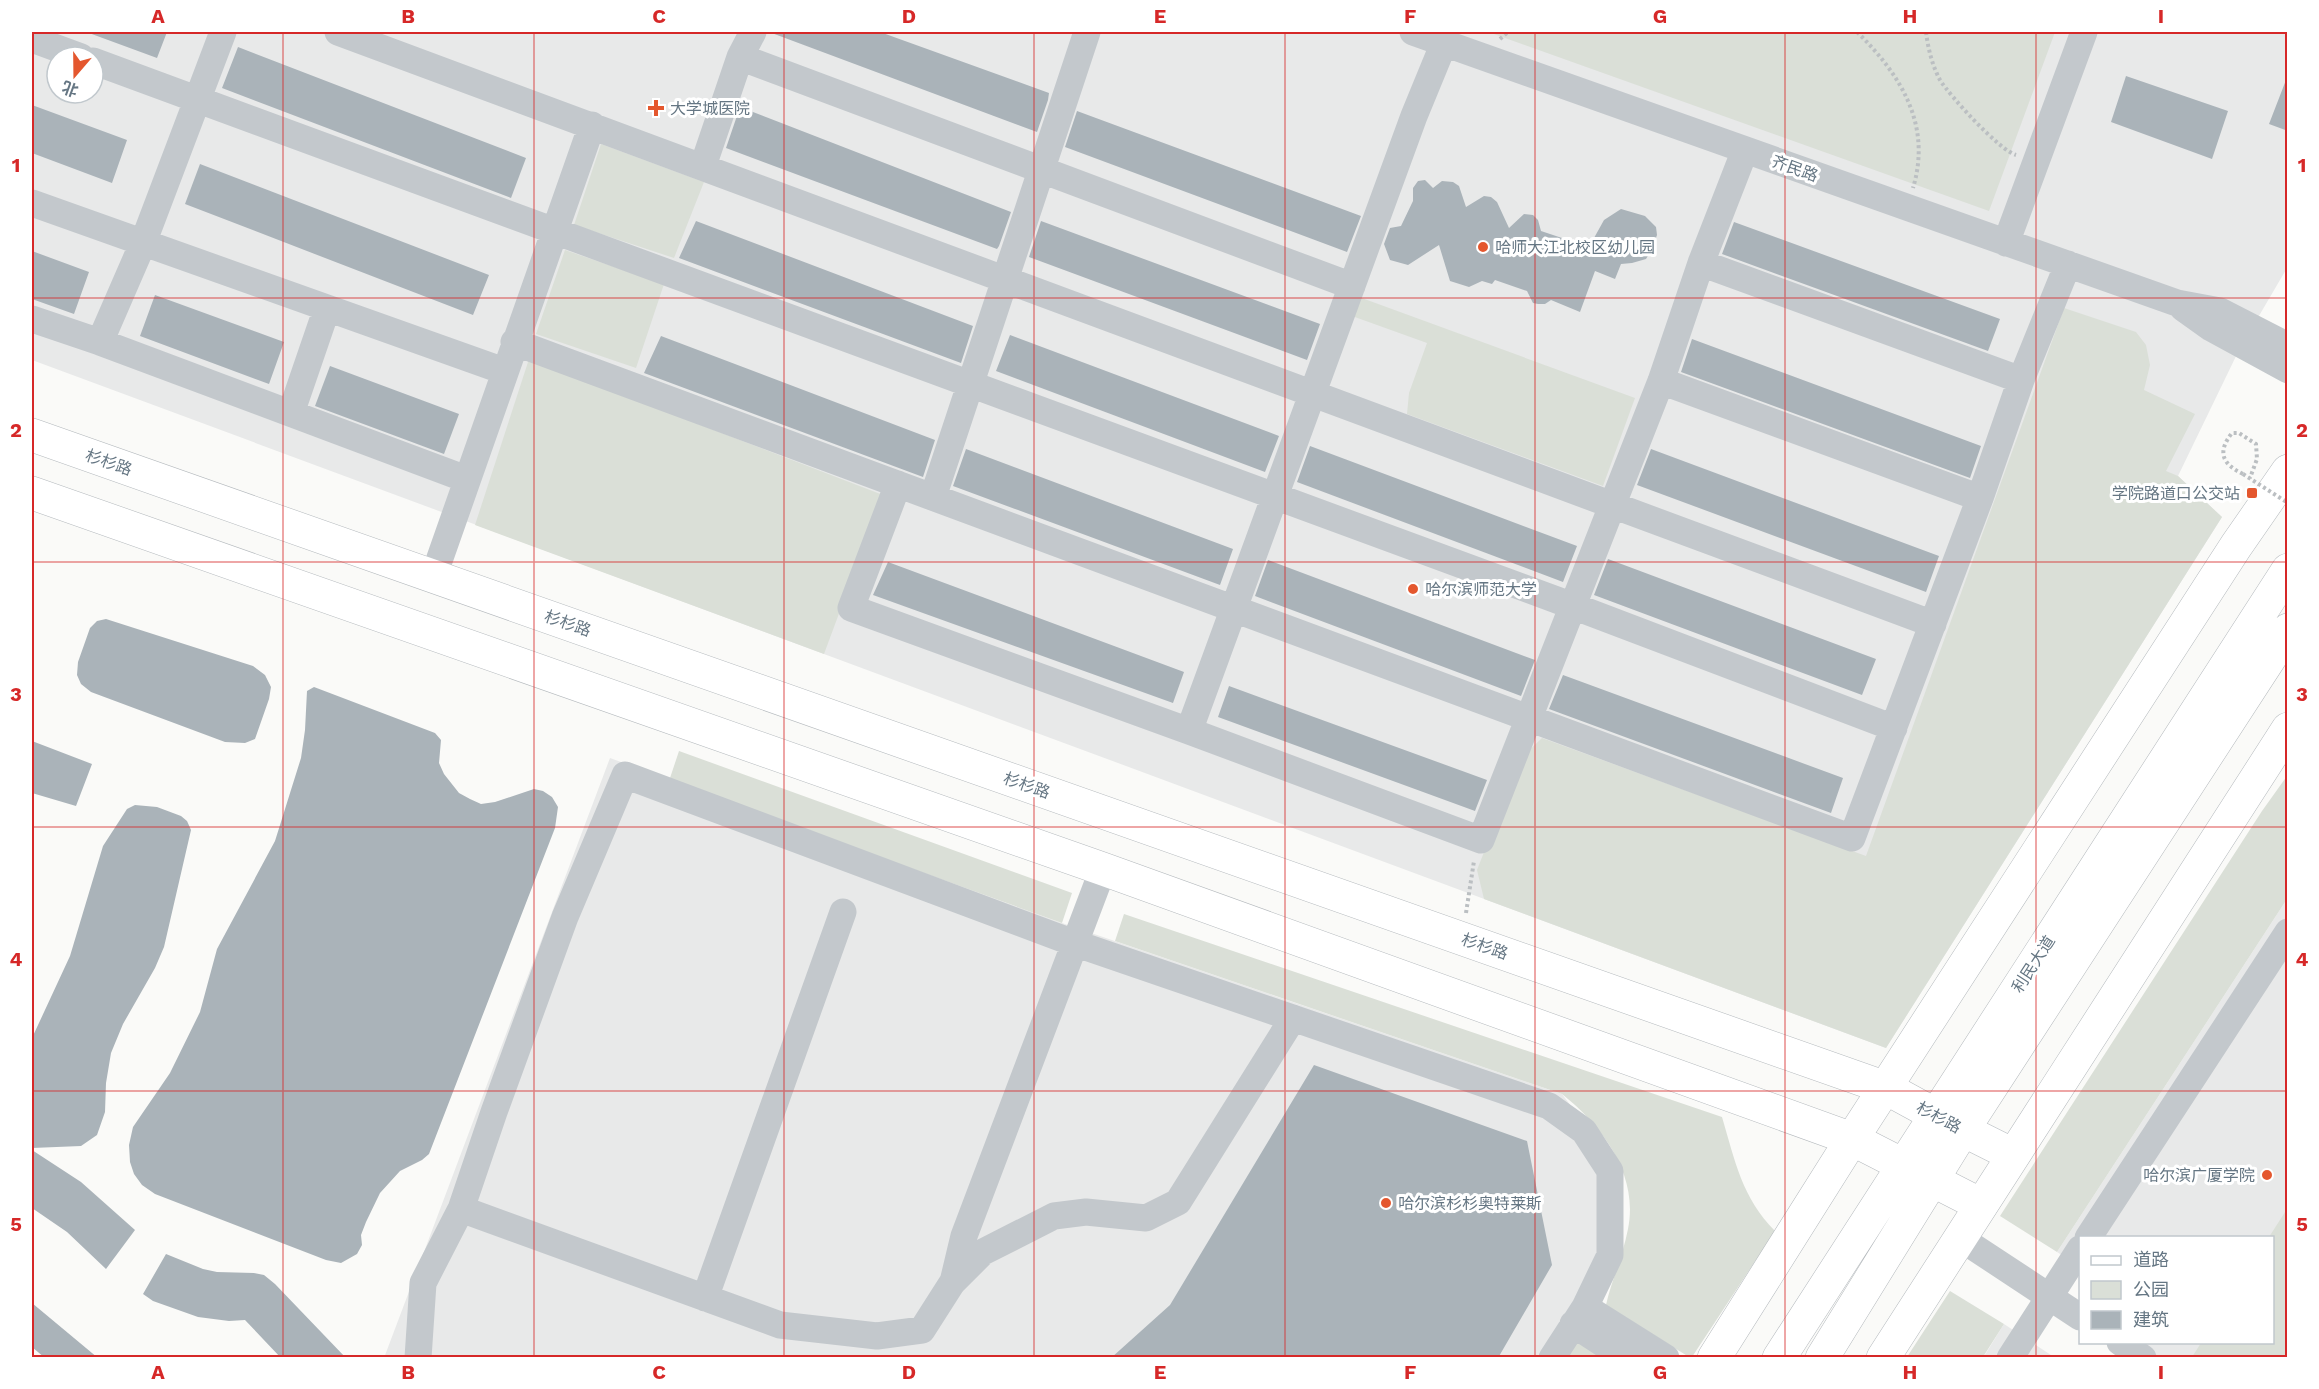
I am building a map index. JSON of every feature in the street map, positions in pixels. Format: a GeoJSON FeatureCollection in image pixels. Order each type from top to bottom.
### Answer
{"type":"FeatureCollection","features":[{"type":"Feature","properties":{"kind":"main road","name":"杉杉路"},"geometry":{"type":"LineString","coordinates":[[32,435],[1886,1088],[2013,1155]]}},
{"type":"Feature","properties":{"kind":"main road"},"geometry":{"type":"LineString","coordinates":[[1714,1358],[1852,1139],[2236,546],[2288,471]]}},
{"type":"Feature","properties":{"kind":"main road"},"geometry":{"type":"LineString","coordinates":[[32,493],[1103,869],[1852,1139],[1981,1205]]}},
{"type":"Feature","properties":{"kind":"main road","name":"利民大道"},"geometry":{"type":"LineString","coordinates":[[1822,1358],[1931,1181],[1949,1123],[2288,570]]}},
{"type":"Feature","properties":{"kind":"main road","name":"利民大道"},"geometry":{"type":"LineString","coordinates":[[1779,1358],[1902,1166],[1949,1123],[2288,630]]}},
{"type":"Feature","properties":{"kind":"main road"},"geometry":{"type":"LineString","coordinates":[[1883,1358],[2288,729]]}},
{"type":"Feature","properties":{"kind":"lane"},"geometry":{"type":"LineString","coordinates":[[100,342],[143,243],[223,32]]}},
{"type":"Feature","properties":{"kind":"lane"},"geometry":{"type":"LineString","coordinates":[[338,32],[1933,624]]}},
{"type":"Feature","properties":{"kind":"lane"},"geometry":{"type":"LineString","coordinates":[[703,166],[740,57],[753,32]]}},
{"type":"Feature","properties":{"kind":"lane"},"geometry":{"type":"LineString","coordinates":[[933,497],[1084,32]]}},
{"type":"Feature","properties":{"kind":"lane","name":"齐民路"},"geometry":{"type":"LineString","coordinates":[[1413,32],[2177,303]]}},
{"type":"Feature","properties":{"kind":"lane"},"geometry":{"type":"LineString","coordinates":[[2006,243],[2084,32]]}},
{"type":"Feature","properties":{"kind":"lane"},"geometry":{"type":"LineString","coordinates":[[32,39],[48,45]]}},
{"type":"Feature","properties":{"kind":"lane"},"geometry":{"type":"LineString","coordinates":[[1189,731],[1414,116],[1444,43]]}},
{"type":"Feature","properties":{"kind":"lane"},"geometry":{"type":"LineString","coordinates":[[740,57],[1352,286]]}},
{"type":"Feature","properties":{"kind":"lane"},"geometry":{"type":"LineString","coordinates":[[105,65],[1573,606],[1894,728]]}},
{"type":"Feature","properties":{"kind":"lane"},"geometry":{"type":"LineString","coordinates":[[434,575],[592,125]]}},
{"type":"Feature","properties":{"kind":"lane"},"geometry":{"type":"LineString","coordinates":[[898,484],[851,608],[1481,840],[1661,381],[1701,263],[1745,150]]}},
{"type":"Feature","properties":{"kind":"lane"},"geometry":{"type":"LineString","coordinates":[[32,203],[504,371]]}},
{"type":"Feature","properties":{"kind":"lane"},"geometry":{"type":"LineString","coordinates":[[1701,263],[2021,380]]}},
{"type":"Feature","properties":{"kind":"lane"},"geometry":{"type":"LineString","coordinates":[[514,342],[1852,838],[1980,498],[2021,380],[2068,264]]}},
{"type":"Feature","properties":{"kind":"lane"},"geometry":{"type":"LineString","coordinates":[[2177,303],[2220,311],[2288,346]]}},
{"type":"Feature","properties":{"kind":"lane"},"geometry":{"type":"LineString","coordinates":[[2177,303],[2211,328],[2288,370]]}},
{"type":"Feature","properties":{"kind":"lane"},"geometry":{"type":"LineString","coordinates":[[291,413],[327,308]]}},
{"type":"Feature","properties":{"kind":"lane"},"geometry":{"type":"LineString","coordinates":[[32,319],[100,342],[466,479]]}},
{"type":"Feature","properties":{"kind":"lane"},"geometry":{"type":"LineString","coordinates":[[1661,381],[1980,498]]}},
{"type":"Feature","properties":{"kind":"lane"},"geometry":{"type":"LineString","coordinates":[[418,1358],[423,1283],[461,1209],[565,917],[626,775],[1074,943],[1549,1106],[1584,1131],[1610,1171],[1610,1255],[1579,1315],[1552,1358]]}},
{"type":"Feature","properties":{"kind":"lane"},"geometry":{"type":"LineString","coordinates":[[952,1283],[964,1236],[1103,869]]}},
{"type":"Feature","properties":{"kind":"lane"},"geometry":{"type":"LineString","coordinates":[[705,1298],[843,912]]}},
{"type":"Feature","properties":{"kind":"lane"},"geometry":{"type":"LineString","coordinates":[[2089,1236],[2288,932]]}},
{"type":"Feature","properties":{"kind":"lane"},"geometry":{"type":"LineString","coordinates":[[461,1209],[780,1325],[876,1336],[922,1330],[952,1283],[983,1252],[1054,1216],[1086,1212],[1146,1218],[1178,1202],[1293,1018]]}},
{"type":"Feature","properties":{"kind":"lane"},"geometry":{"type":"LineString","coordinates":[[1960,1238],[2079,1316]]}},
{"type":"Feature","properties":{"kind":"lane"},"geometry":{"type":"LineString","coordinates":[[2010,1358],[2079,1251]]}},
{"type":"Feature","properties":{"kind":"lane"},"geometry":{"type":"LineString","coordinates":[[1579,1315],[1625,1358]]}},
{"type":"Feature","properties":{"kind":"lane"},"geometry":{"type":"LineString","coordinates":[[1579,1315],[1666,1358]]}},
{"type":"Feature","properties":{"kind":"lane"},"geometry":{"type":"LineString","coordinates":[[2123,1344],[2143,1358]]}},
{"type":"Feature","properties":{"kind":"path"},"geometry":{"type":"LineString","coordinates":[[1857,32],[1904,91],[1916,121],[1920,147],[1917,176],[1907,207]]}},
{"type":"Feature","properties":{"kind":"path"},"geometry":{"type":"LineString","coordinates":[[1926,32],[1929,53],[1941,81],[1995,142],[2010,153],[2036,161]]}},
{"type":"Feature","properties":{"kind":"path"},"geometry":{"type":"LineString","coordinates":[[2248,485],[2257,459],[2256,444],[2239,433],[2232,433],[2223,444],[2222,454],[2228,463],[2243,474],[2288,503]]}},
{"type":"Feature","properties":{"kind":"path"},"geometry":{"type":"LineString","coordinates":[[1462,938],[1471,871],[1481,840]]}},
{"type":"Feature","properties":{"kind":"shaded area","name":"哈尔滨师范大学"},"geometry":{"type":"Polygon","coordinates":[[[32,32],[2287,32],[2287,268],[2239,350],[2178,476],[2222,517],[1886,1048],[32,360],[32,32]]]}},
{"type":"Feature","properties":{"kind":"shaded area"},"geometry":{"type":"Polygon","coordinates":[[[610,758],[1062,923],[1562,1094],[1588,1129],[1619,1185],[1565,1357],[384,1358],[610,758]]]}},
{"type":"Feature","properties":{"kind":"shaded area"},"geometry":{"type":"Polygon","coordinates":[[[2287,899],[2287,1357],[2129,1357],[2138,1344],[2274,1344],[2274,1236],[2079,1236],[2079,1266],[2057,1252],[2287,899]]]}},
{"type":"Feature","properties":{"kind":"shaded area"},"geometry":{"type":"Polygon","coordinates":[[[2004,1324],[2054,1357],[1983,1358],[2004,1324]]]}},
{"type":"Feature","properties":{"kind":"green space"},"geometry":{"type":"Polygon","coordinates":[[[1493,32],[2055,32],[1989,211],[1493,32]]]}},
{"type":"Feature","properties":{"kind":"green space"},"geometry":{"type":"Polygon","coordinates":[[[601,144],[704,182],[674,258],[574,225],[601,144]]]}},
{"type":"Feature","properties":{"kind":"green space"},"geometry":{"type":"Polygon","coordinates":[[[565,250],[664,284],[636,368],[536,334],[565,250]]]}},
{"type":"Feature","properties":{"kind":"green space"},"geometry":{"type":"Polygon","coordinates":[[[1359,297],[1635,398],[1603,486],[1407,414],[1409,393],[1427,343],[1352,316],[1359,297]]]}},
{"type":"Feature","properties":{"kind":"green space"},"geometry":{"type":"Polygon","coordinates":[[[2064,308],[2136,332],[2146,345],[2150,365],[2144,390],[2195,414],[2166,471],[2178,476],[2222,517],[1886,1048],[1484,899],[1477,870],[1521,758],[1542,738],[1866,856],[2064,308]]]}},
{"type":"Feature","properties":{"kind":"green space"},"geometry":{"type":"Polygon","coordinates":[[[529,359],[883,495],[824,654],[475,525],[529,359]]]}},
{"type":"Feature","properties":{"kind":"green space"},"geometry":{"type":"Polygon","coordinates":[[[679,751],[1072,893],[1062,923],[669,781],[679,751]]]}},
{"type":"Feature","properties":{"kind":"green space"},"geometry":{"type":"Polygon","coordinates":[[[2287,776],[2287,899],[2057,1252],[2000,1216],[2262,811],[2287,776]]]}},
{"type":"Feature","properties":{"kind":"green space"},"geometry":{"type":"Polygon","coordinates":[[[1124,914],[1722,1117],[1747,1192],[1775,1231],[1692,1357],[1689,1357],[1606,1305],[1628,1229],[1630,1209],[1628,1189],[1614,1153],[1603,1136],[1591,1121],[1562,1094],[1115,941],[1124,914]]]}},
{"type":"Feature","properties":{"kind":"green space"},"geometry":{"type":"Polygon","coordinates":[[[2287,1209],[2287,1357],[2192,1357],[2200,1344],[2274,1344],[2274,1236],[2270,1236],[2287,1209]]]}},
{"type":"Feature","properties":{"kind":"green space"},"geometry":{"type":"Polygon","coordinates":[[[1950,1291],[2004,1324],[1983,1357],[1907,1357],[1950,1291]]]}},
{"type":"Feature","properties":{"kind":"green space"},"geometry":{"type":"Polygon","coordinates":[[[1578,1336],[1612,1358],[1565,1358],[1578,1336]]]}},
{"type":"Feature","properties":{"kind":"building"},"geometry":{"type":"Polygon","coordinates":[[[90,32],[167,32],[157,58],[90,32]]]}},
{"type":"Feature","properties":{"kind":"building"},"geometry":{"type":"Polygon","coordinates":[[[769,32],[880,32],[1049,93],[1048,100],[1037,132],[769,32]]]}},
{"type":"Feature","properties":{"kind":"building"},"geometry":{"type":"Polygon","coordinates":[[[238,47],[526,158],[511,198],[222,88],[238,47]]]}},
{"type":"Feature","properties":{"kind":"building"},"geometry":{"type":"Polygon","coordinates":[[[2126,76],[2228,111],[2212,159],[2111,122],[2126,76]]]}},
{"type":"Feature","properties":{"kind":"building"},"geometry":{"type":"Polygon","coordinates":[[[2286,80],[2288,80],[2288,131],[2269,124],[2286,80]]]}},
{"type":"Feature","properties":{"kind":"building"},"geometry":{"type":"Polygon","coordinates":[[[32,105],[127,140],[112,183],[32,153],[32,105]]]}},
{"type":"Feature","properties":{"kind":"building"},"geometry":{"type":"Polygon","coordinates":[[[740,107],[1011,212],[999,246],[997,249],[726,148],[740,107]]]}},
{"type":"Feature","properties":{"kind":"building"},"geometry":{"type":"Polygon","coordinates":[[[1077,111],[1361,216],[1347,252],[1065,147],[1077,111]]]}},
{"type":"Feature","properties":{"kind":"building"},"geometry":{"type":"Polygon","coordinates":[[[200,164],[489,275],[473,315],[185,204],[200,164]]]}},
{"type":"Feature","properties":{"kind":"building","name":"哈师大江北校区幼儿园"},"geometry":{"type":"Polygon","coordinates":[[[1425,180],[1433,188],[1442,181],[1453,182],[1459,186],[1466,207],[1484,196],[1491,197],[1497,202],[1509,228],[1524,214],[1533,215],[1538,220],[1541,231],[1589,247],[1604,220],[1621,209],[1645,216],[1656,227],[1657,235],[1646,259],[1621,264],[1615,279],[1595,271],[1580,312],[1551,300],[1545,304],[1533,303],[1527,291],[1495,280],[1492,284],[1482,281],[1469,287],[1450,281],[1439,245],[1408,265],[1390,260],[1384,244],[1390,228],[1401,226],[1413,201],[1413,188],[1418,181],[1425,180]]]}},
{"type":"Feature","properties":{"kind":"building"},"geometry":{"type":"Polygon","coordinates":[[[696,221],[973,326],[961,363],[679,258],[696,221]]]}},
{"type":"Feature","properties":{"kind":"building"},"geometry":{"type":"Polygon","coordinates":[[[1041,221],[1320,324],[1307,360],[1029,257],[1041,221]]]}},
{"type":"Feature","properties":{"kind":"building"},"geometry":{"type":"Polygon","coordinates":[[[1734,222],[2000,319],[1988,351],[1722,254],[1734,222]]]}},
{"type":"Feature","properties":{"kind":"building"},"geometry":{"type":"Polygon","coordinates":[[[32,251],[89,272],[74,314],[32,299],[32,251]]]}},
{"type":"Feature","properties":{"kind":"building"},"geometry":{"type":"Polygon","coordinates":[[[155,295],[284,342],[269,384],[140,336],[155,295]]]}},
{"type":"Feature","properties":{"kind":"building"},"geometry":{"type":"Polygon","coordinates":[[[1010,335],[1279,436],[1265,472],[996,371],[1010,335]]]}},
{"type":"Feature","properties":{"kind":"building"},"geometry":{"type":"Polygon","coordinates":[[[661,336],[935,440],[923,477],[644,373],[661,336]]]}},
{"type":"Feature","properties":{"kind":"building"},"geometry":{"type":"Polygon","coordinates":[[[1692,339],[1981,446],[1970,478],[1681,372],[1692,339]]]}},
{"type":"Feature","properties":{"kind":"building"},"geometry":{"type":"Polygon","coordinates":[[[330,366],[459,414],[444,454],[315,406],[330,366]]]}},
{"type":"Feature","properties":{"kind":"building"},"geometry":{"type":"Polygon","coordinates":[[[1310,446],[1577,546],[1563,582],[1297,482],[1310,446]]]}},
{"type":"Feature","properties":{"kind":"building"},"geometry":{"type":"Polygon","coordinates":[[[966,449],[1233,549],[1220,585],[953,486],[966,449]]]}},
{"type":"Feature","properties":{"kind":"building"},"geometry":{"type":"Polygon","coordinates":[[[1651,449],[1939,556],[1926,592],[1637,485],[1651,449]]]}},
{"type":"Feature","properties":{"kind":"building"},"geometry":{"type":"Polygon","coordinates":[[[1608,559],[1876,659],[1862,695],[1594,595],[1608,559]]]}},
{"type":"Feature","properties":{"kind":"building"},"geometry":{"type":"Polygon","coordinates":[[[1268,560],[1535,660],[1521,696],[1255,596],[1268,560]]]}},
{"type":"Feature","properties":{"kind":"building"},"geometry":{"type":"Polygon","coordinates":[[[888,562],[1184,672],[1173,703],[873,595],[888,562]]]}},
{"type":"Feature","properties":{"kind":"building"},"geometry":{"type":"Polygon","coordinates":[[[106,619],[253,666],[265,675],[271,687],[255,739],[245,743],[225,742],[91,692],[81,684],[77,675],[78,662],[90,628],[97,621],[106,619]]]}},
{"type":"Feature","properties":{"kind":"building"},"geometry":{"type":"Polygon","coordinates":[[[1563,675],[1843,778],[1831,813],[1549,709],[1563,675]]]}},
{"type":"Feature","properties":{"kind":"building"},"geometry":{"type":"Polygon","coordinates":[[[1229,686],[1487,780],[1475,811],[1218,717],[1229,686]]]}},
{"type":"Feature","properties":{"kind":"building"},"geometry":{"type":"Polygon","coordinates":[[[314,687],[435,733],[441,740],[439,763],[444,774],[459,793],[470,799],[481,804],[495,802],[534,789],[543,791],[552,797],[558,807],[555,828],[429,1154],[400,1171],[380,1193],[361,1235],[362,1245],[357,1254],[341,1263],[326,1260],[155,1194],[142,1185],[134,1174],[130,1162],[129,1145],[133,1127],[170,1073],[200,1012],[217,949],[275,841],[301,758],[307,691],[314,687]]]}},
{"type":"Feature","properties":{"kind":"building"},"geometry":{"type":"Polygon","coordinates":[[[32,741],[92,764],[76,806],[32,793],[32,741]]]}},
{"type":"Feature","properties":{"kind":"building"},"geometry":{"type":"Polygon","coordinates":[[[135,805],[157,807],[181,816],[187,821],[191,830],[164,947],[155,968],[123,1024],[111,1053],[106,1083],[105,1112],[97,1135],[81,1146],[32,1148],[32,1038],[70,956],[103,846],[127,809],[135,805]]]}},
{"type":"Feature","properties":{"kind":"building","name":"哈尔滨杉杉奥特莱斯"},"geometry":{"type":"Polygon","coordinates":[[[1314,1065],[1527,1141],[1552,1265],[1498,1358],[1111,1358],[1170,1305],[1314,1065]]]}},
{"type":"Feature","properties":{"kind":"building"},"geometry":{"type":"Polygon","coordinates":[[[32,1150],[81,1182],[135,1230],[106,1269],[67,1232],[32,1208],[32,1150]]]}},
{"type":"Feature","properties":{"kind":"building"},"geometry":{"type":"Polygon","coordinates":[[[166,1254],[203,1269],[217,1272],[264,1275],[346,1358],[281,1358],[245,1320],[229,1321],[198,1317],[153,1301],[143,1294],[166,1254]]]}},
{"type":"Feature","properties":{"kind":"building"},"geometry":{"type":"Polygon","coordinates":[[[32,1303],[98,1358],[45,1358],[32,1347],[32,1303]]]}},
{"type":"Feature","properties":{"kind":"place","name":"大学城医院"},"geometry":{"type":"Point","coordinates":[656,108]}},
{"type":"Feature","properties":{"kind":"place","name":"哈师大江北校区幼儿园"},"geometry":{"type":"Point","coordinates":[1483,247]}},
{"type":"Feature","properties":{"kind":"place","name":"学院路道口公交站"},"geometry":{"type":"Point","coordinates":[2252,493]}},
{"type":"Feature","properties":{"kind":"place","name":"哈尔滨师范大学"},"geometry":{"type":"Point","coordinates":[1413,589]}},
{"type":"Feature","properties":{"kind":"place","name":"哈尔滨广厦学院"},"geometry":{"type":"Point","coordinates":[2267,1175]}},
{"type":"Feature","properties":{"kind":"place","name":"哈尔滨杉杉奥特莱斯"},"geometry":{"type":"Point","coordinates":[1386,1203]}}]}
